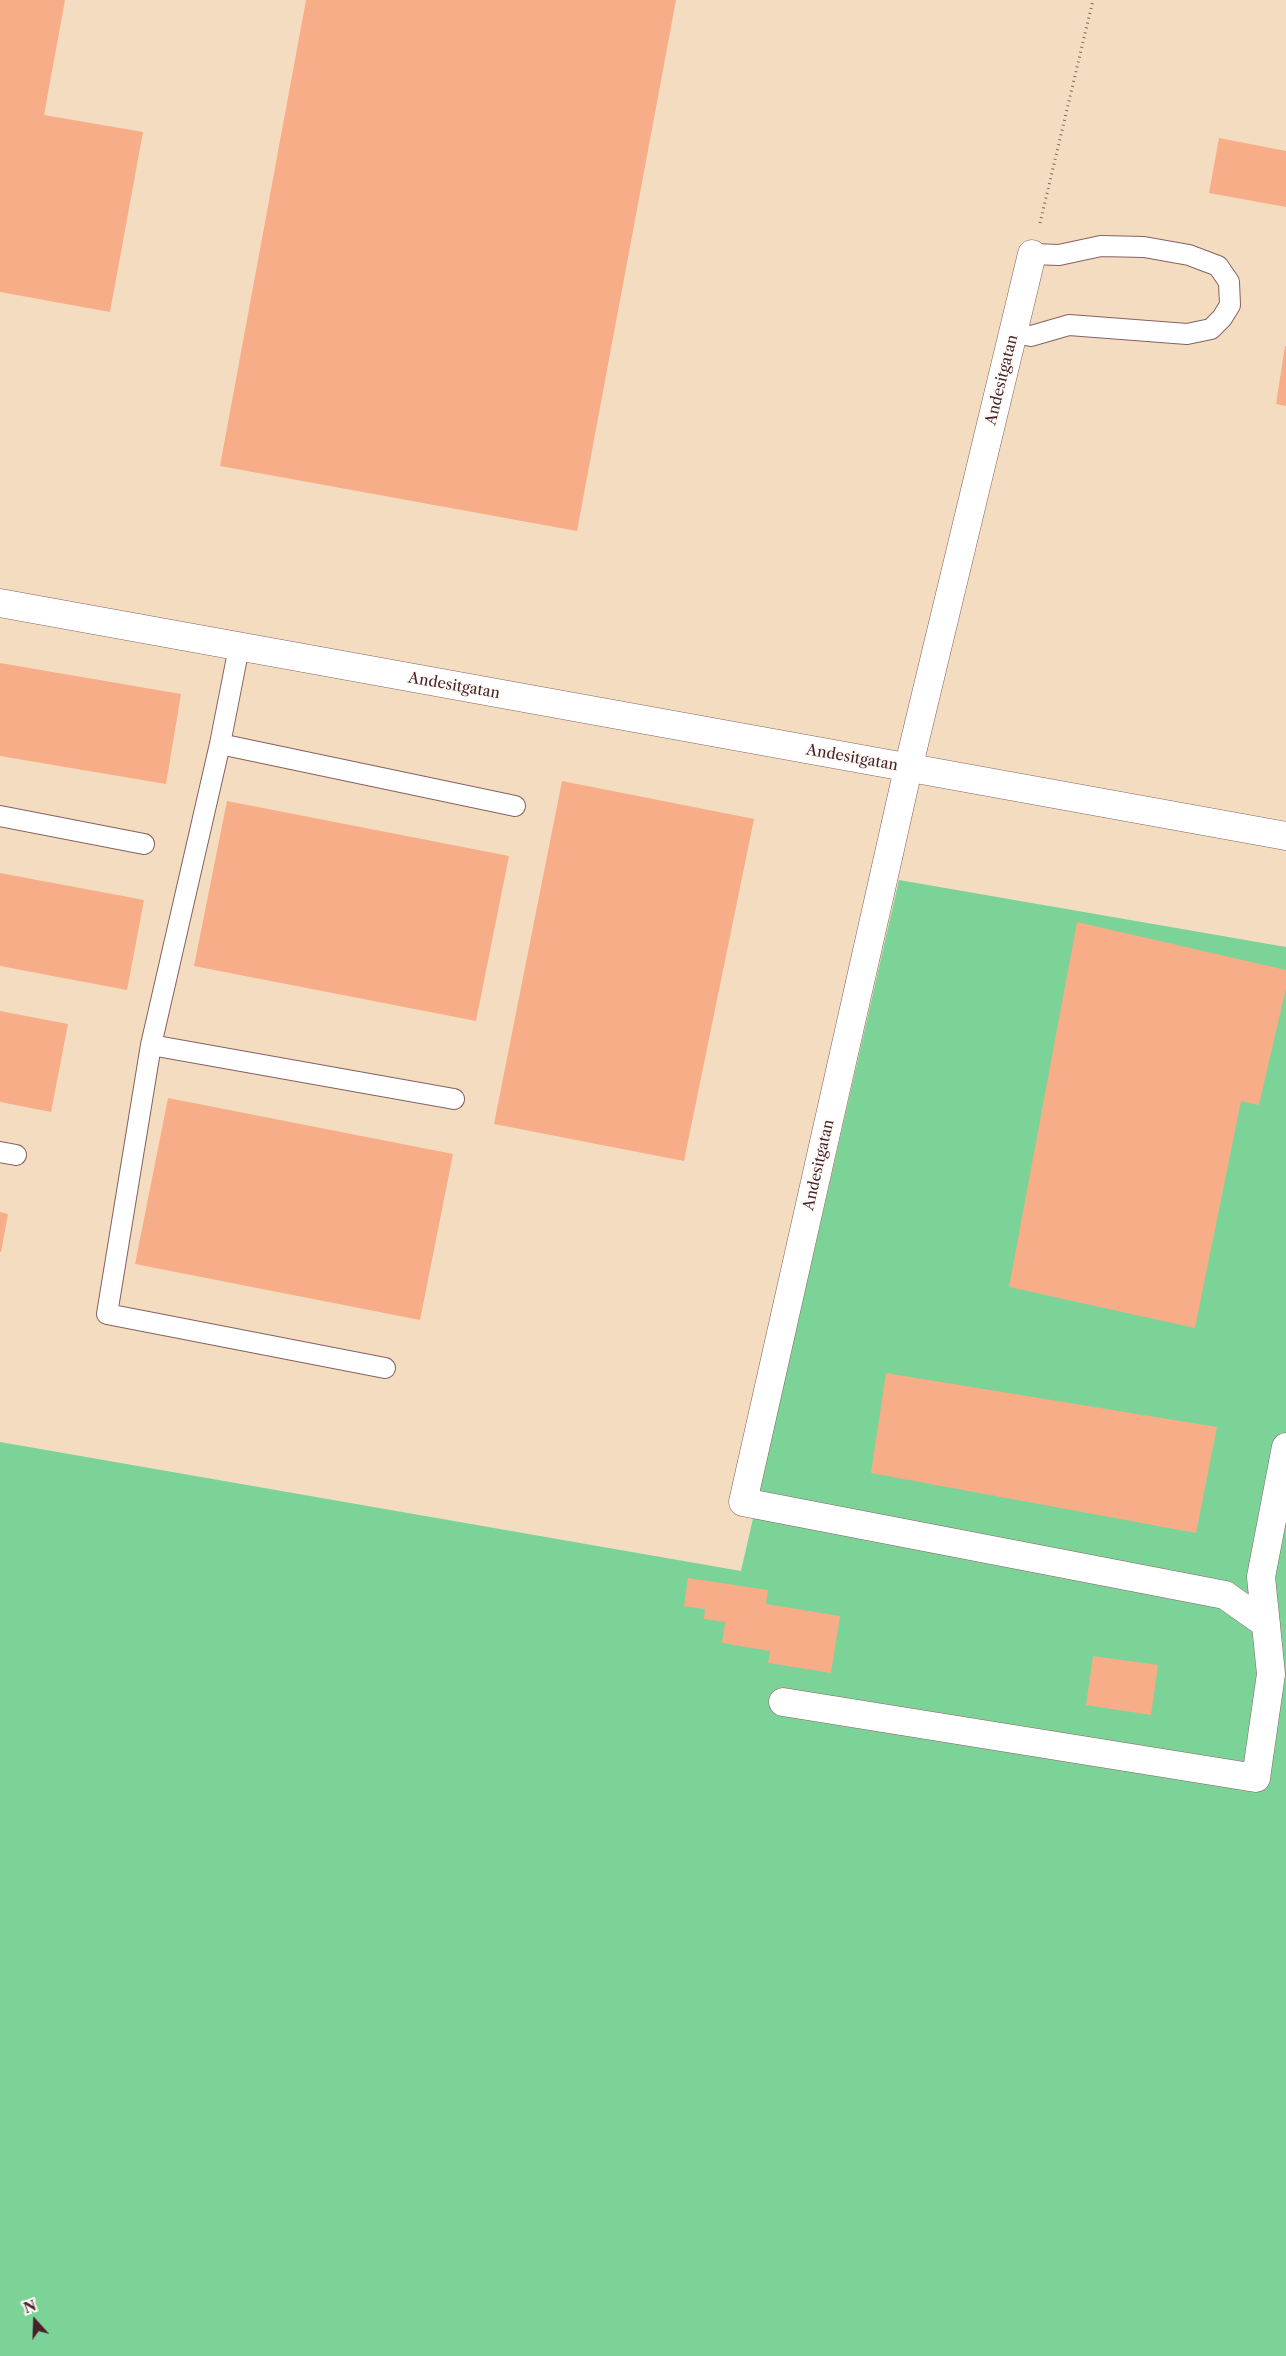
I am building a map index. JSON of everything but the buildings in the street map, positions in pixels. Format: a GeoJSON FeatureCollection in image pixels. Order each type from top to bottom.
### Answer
{"type":"FeatureCollection","features":[{"type":"Feature","properties":{"kind":"street","name":"Andesitgatan"},"geometry":{"type":"LineString","coordinates":[[1032,254],[908,769],[744,1502],[1225,1595],[1266,1624]]}},
{"type":"Feature","properties":{"kind":"street","name":"Andesitgatan"},"geometry":{"type":"LineString","coordinates":[[0,603],[1286,836]]}},
{"type":"Feature","properties":{"kind":"street"},"geometry":{"type":"LineString","coordinates":[[783,1702],[1256,1778],[1270,1674],[1261,1578],[1286,1447]]}},
{"type":"Feature","properties":{"kind":"lane"},"geometry":{"type":"LineString","coordinates":[[1013,333],[1031,336],[1069,325],[1187,334],[1211,329],[1222,318],[1230,305],[1229,282],[1218,266],[1189,255],[1144,247],[1101,246],[1059,255],[1032,254]]}},
{"type":"Feature","properties":{"kind":"lane"},"geometry":{"type":"LineString","coordinates":[[239,647],[220,744],[151,1045],[107,1314],[385,1368]]}},
{"type":"Feature","properties":{"kind":"lane"},"geometry":{"type":"LineString","coordinates":[[220,744],[515,806]]}},
{"type":"Feature","properties":{"kind":"lane"},"geometry":{"type":"LineString","coordinates":[[0,816],[144,844]]}},
{"type":"Feature","properties":{"kind":"lane"},"geometry":{"type":"LineString","coordinates":[[151,1045],[454,1099]]}},
{"type":"Feature","properties":{"kind":"path"},"geometry":{"type":"LineString","coordinates":[[1032,254],[1093,0]]}},
{"type":"Feature","properties":{"kind":"green space"},"geometry":{"type":"Polygon","coordinates":[[[899,880],[1286,947],[1286,2356],[0,2356],[0,1442],[741,1571],[899,880]]]}}]}
